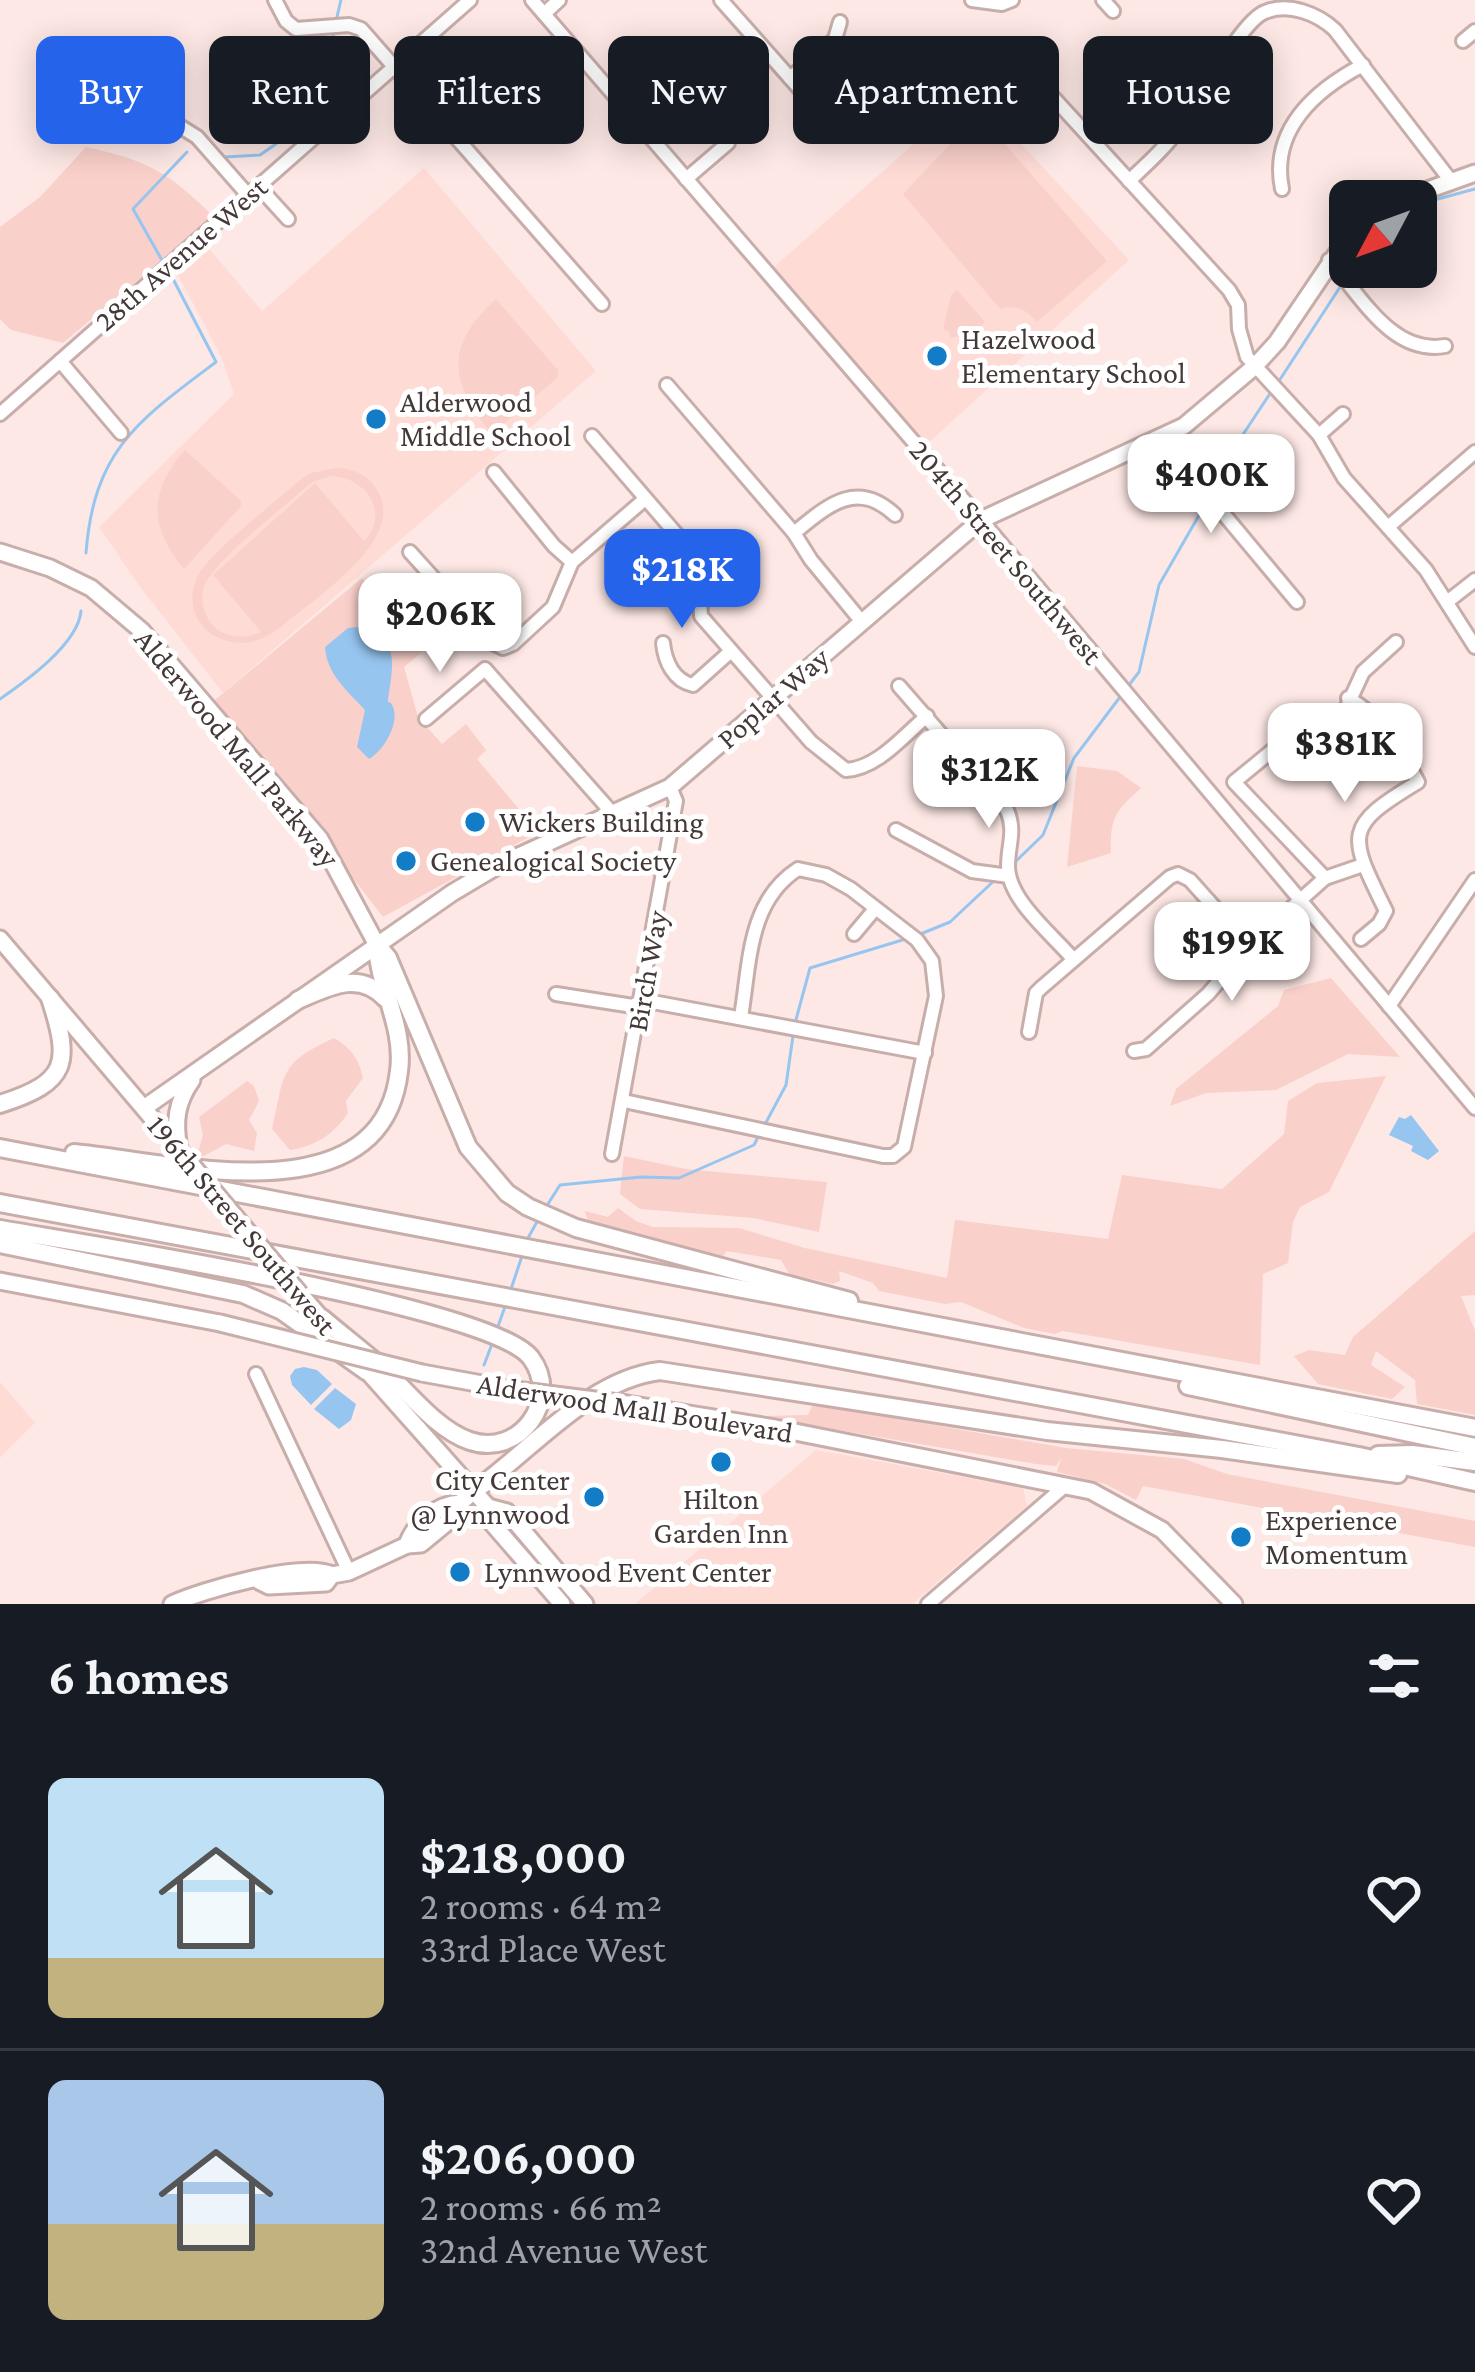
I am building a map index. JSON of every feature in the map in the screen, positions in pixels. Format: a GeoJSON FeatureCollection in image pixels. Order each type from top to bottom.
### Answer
{"type":"FeatureCollection","features":[{"type":"Feature","properties":{"kind":"highway"},"geometry":{"type":"LineString","coordinates":[[0,1147],[286,1172],[324,1166],[359,1146],[389,1108],[400,1053],[376,945]]}},
{"type":"Feature","properties":{"kind":"highway"},"geometry":{"type":"LineString","coordinates":[[376,945],[388,958],[468,1147],[490,1177],[528,1207],[598,1234],[950,1331],[1475,1447]]}},
{"type":"Feature","properties":{"kind":"highway"},"geometry":{"type":"LineString","coordinates":[[298,1000],[353,981],[374,987],[389,1004]]}},
{"type":"Feature","properties":{"kind":"highway"},"geometry":{"type":"LineString","coordinates":[[0,1104],[36,1091],[59,1071],[65,1050],[50,998]]}},
{"type":"Feature","properties":{"kind":"highway"},"geometry":{"type":"LineString","coordinates":[[0,1147],[1475,1428]]}},
{"type":"Feature","properties":{"kind":"highway"},"geometry":{"type":"LineString","coordinates":[[0,1203],[1359,1456],[1475,1483]]}},
{"type":"Feature","properties":{"kind":"highway"},"geometry":{"type":"LineString","coordinates":[[0,1229],[326,1289],[475,1329],[514,1343],[530,1357],[542,1386],[537,1412],[524,1430],[508,1440],[470,1441],[436,1418],[322,1318]]}},
{"type":"Feature","properties":{"kind":"highway"},"geometry":{"type":"LineString","coordinates":[[0,1244],[243,1294],[282,1311],[366,1371]]}},
{"type":"Feature","properties":{"kind":"highway"},"geometry":{"type":"LineString","coordinates":[[467,1497],[596,1394],[626,1378],[661,1371],[1028,1428],[1222,1449],[1384,1474],[1444,1477]]}},
{"type":"Feature","properties":{"kind":"highway"},"geometry":{"type":"LineString","coordinates":[[1359,1456],[1412,1454],[1475,1462]]}},
{"type":"Feature","properties":{"kind":"main road"},"geometry":{"type":"LineString","coordinates":[[1437,186],[1475,172]]}},
{"type":"Feature","properties":{"kind":"main road","name":"Poplar Way"},"geometry":{"type":"LineString","coordinates":[[144,1108],[499,865],[670,788],[981,520],[1162,440],[1206,410],[1277,342],[1329,260]]}},
{"type":"Feature","properties":{"kind":"main road","name":"Alderwood Mall Parkway"},"geometry":{"type":"LineString","coordinates":[[0,552],[91,588],[142,631],[320,839],[376,945]]}},
{"type":"Feature","properties":{"kind":"main road","name":"196th Street Southwest"},"geometry":{"type":"LineString","coordinates":[[0,939],[322,1318],[467,1497],[507,1512],[585,1604]]}},
{"type":"Feature","properties":{"kind":"main road"},"geometry":{"type":"LineString","coordinates":[[180,1151],[176,1117],[181,1097],[202,1068]]}},
{"type":"Feature","properties":{"kind":"main road","name":"Alderwood Mall Boulevard"},"geometry":{"type":"LineString","coordinates":[[0,1281],[220,1323],[422,1373],[627,1404],[1066,1484],[1145,1518],[1188,1554],[1234,1604]]}},
{"type":"Feature","properties":{"kind":"main road"},"geometry":{"type":"LineString","coordinates":[[172,1604],[212,1588],[259,1581],[269,1586],[326,1583],[407,1545],[421,1544],[455,1516],[467,1497]]}},
{"type":"Feature","properties":{"kind":"main road","name":"196th Street Southwest"},"geometry":{"type":"LineString","coordinates":[[488,1507],[491,1522],[562,1604]]}},
{"type":"Feature","properties":{"kind":"street"},"geometry":{"type":"LineString","coordinates":[[275,0],[296,29],[356,26],[394,65]]}},
{"type":"Feature","properties":{"kind":"street","name":"28th Avenue West"},"geometry":{"type":"LineString","coordinates":[[430,36],[470,0]]}},
{"type":"Feature","properties":{"kind":"street","name":"204th Street Southwest"},"geometry":{"type":"LineString","coordinates":[[532,0],[608,88]]}},
{"type":"Feature","properties":{"kind":"street"},"geometry":{"type":"LineString","coordinates":[[544,14],[559,0]]}},
{"type":"Feature","properties":{"kind":"street"},"geometry":{"type":"LineString","coordinates":[[721,0],[793,81]]}},
{"type":"Feature","properties":{"kind":"street"},"geometry":{"type":"LineString","coordinates":[[974,2],[1012,0]]}},
{"type":"Feature","properties":{"kind":"street"},"geometry":{"type":"LineString","coordinates":[[1129,181],[1170,141],[1254,19],[1272,10],[1302,11],[1326,22],[1451,181]]}},
{"type":"Feature","properties":{"kind":"street"},"geometry":{"type":"LineString","coordinates":[[836,36],[840,22]]}},
{"type":"Feature","properties":{"kind":"street"},"geometry":{"type":"LineString","coordinates":[[1463,41],[1475,31]]}},
{"type":"Feature","properties":{"kind":"street"},"geometry":{"type":"LineString","coordinates":[[1282,189],[1277,166],[1304,107],[1333,81],[1363,65]]}},
{"type":"Feature","properties":{"kind":"street","name":"28th Avenue West"},"geometry":{"type":"LineString","coordinates":[[0,414],[394,69]]}},
{"type":"Feature","properties":{"kind":"street"},"geometry":{"type":"LineString","coordinates":[[1059,104],[1235,299],[1241,343],[1254,367],[1319,435],[1344,478],[1448,602],[1475,647]]}},
{"type":"Feature","properties":{"kind":"street"},"geometry":{"type":"LineString","coordinates":[[185,130],[288,219]]}},
{"type":"Feature","properties":{"kind":"street"},"geometry":{"type":"LineString","coordinates":[[463,144],[602,304]]}},
{"type":"Feature","properties":{"kind":"street","name":"204th Street Southwest"},"geometry":{"type":"LineString","coordinates":[[656,144],[981,520],[1475,1108]]}},
{"type":"Feature","properties":{"kind":"street"},"geometry":{"type":"LineString","coordinates":[[686,179],[727,144]]}},
{"type":"Feature","properties":{"kind":"street"},"geometry":{"type":"LineString","coordinates":[[1353,288],[1396,337],[1413,346],[1445,346]]}},
{"type":"Feature","properties":{"kind":"street"},"geometry":{"type":"LineString","coordinates":[[59,361],[121,433]]}},
{"type":"Feature","properties":{"kind":"street"},"geometry":{"type":"LineString","coordinates":[[667,386],[794,532],[862,622]]}},
{"type":"Feature","properties":{"kind":"street"},"geometry":{"type":"LineString","coordinates":[[1319,435],[1343,414]]}},
{"type":"Feature","properties":{"kind":"street"},"geometry":{"type":"LineString","coordinates":[[592,436],[698,564],[701,616],[811,742],[846,770],[872,764],[927,716]]}},
{"type":"Feature","properties":{"kind":"street"},"geometry":{"type":"LineString","coordinates":[[1162,440],[1297,602]]}},
{"type":"Feature","properties":{"kind":"street"},"geometry":{"type":"LineString","coordinates":[[1388,527],[1475,452]]}},
{"type":"Feature","properties":{"kind":"street"},"geometry":{"type":"LineString","coordinates":[[494,472],[572,562]]}},
{"type":"Feature","properties":{"kind":"street"},"geometry":{"type":"LineString","coordinates":[[794,532],[828,505],[862,496],[877,497],[896,515]]}},
{"type":"Feature","properties":{"kind":"street"},"geometry":{"type":"LineString","coordinates":[[410,552],[491,642],[503,648],[554,607],[572,562],[645,499]]}},
{"type":"Feature","properties":{"kind":"street"},"geometry":{"type":"LineString","coordinates":[[1001,545],[1000,525],[1013,506]]}},
{"type":"Feature","properties":{"kind":"street"},"geometry":{"type":"LineString","coordinates":[[1448,602],[1475,580]]}},
{"type":"Feature","properties":{"kind":"street"},"geometry":{"type":"LineString","coordinates":[[1325,878],[1234,782],[1273,750],[1337,728],[1363,672],[1396,643]]}},
{"type":"Feature","properties":{"kind":"street"},"geometry":{"type":"LineString","coordinates":[[663,644],[667,663],[683,683],[693,685],[731,651]]}},
{"type":"Feature","properties":{"kind":"street"},"geometry":{"type":"LineString","coordinates":[[426,718],[485,669],[614,814]]}},
{"type":"Feature","properties":{"kind":"street"},"geometry":{"type":"LineString","coordinates":[[899,686],[1007,810],[1013,832],[1009,876],[1020,898],[1073,959]]}},
{"type":"Feature","properties":{"kind":"street"},"geometry":{"type":"LineString","coordinates":[[1348,698],[1370,710],[1395,739],[1418,782],[1372,810],[1362,822],[1363,865],[1386,911],[1361,939]]}},
{"type":"Feature","properties":{"kind":"street","name":"Birch Way"},"geometry":{"type":"LineString","coordinates":[[612,1154],[676,801],[670,788]]}},
{"type":"Feature","properties":{"kind":"street"},"geometry":{"type":"LineString","coordinates":[[896,830],[972,871],[1009,876]]}},
{"type":"Feature","properties":{"kind":"street"},"geometry":{"type":"LineString","coordinates":[[624,1101],[893,1156],[904,1147],[936,997],[932,961],[917,940],[826,875],[797,862],[759,912],[741,1017]]}},
{"type":"Feature","properties":{"kind":"street"},"geometry":{"type":"LineString","coordinates":[[1134,1051],[1146,1049],[1208,994],[1249,946],[1325,878],[1363,865]]}},
{"type":"Feature","properties":{"kind":"street"},"geometry":{"type":"LineString","coordinates":[[1029,1032],[1036,994],[1162,882],[1178,874],[1196,886],[1249,946]]}},
{"type":"Feature","properties":{"kind":"street"},"geometry":{"type":"LineString","coordinates":[[1389,1006],[1475,880]]}},
{"type":"Feature","properties":{"kind":"street"},"geometry":{"type":"LineString","coordinates":[[854,934],[875,909]]}},
{"type":"Feature","properties":{"kind":"street"},"geometry":{"type":"LineString","coordinates":[[556,994],[633,1006],[642,1000],[925,1053]]}},
{"type":"Feature","properties":{"kind":"street"},"geometry":{"type":"LineString","coordinates":[[256,1375],[340,1574]]}},
{"type":"Feature","properties":{"kind":"street"},"geometry":{"type":"LineString","coordinates":[[928,1604],[1066,1484]]}},
{"type":"Feature","properties":{"kind":"shaded area","name":"Hazelwood Elementary School"},"geometry":{"type":"Polygon","coordinates":[[[914,144],[1021,144],[1129,260],[926,445],[774,267],[914,144]]]}},
{"type":"Feature","properties":{"kind":"shaded area"},"geometry":{"type":"Polygon","coordinates":[[[950,144],[1005,144],[1107,261],[1037,322],[1021,309],[1000,309],[903,194],[950,144]]]}},
{"type":"Feature","properties":{"kind":"shaded area"},"geometry":{"type":"Polygon","coordinates":[[[86,147],[156,170],[213,216],[63,343],[11,330],[0,319],[0,227],[40,197],[86,147]]]}},
{"type":"Feature","properties":{"kind":"shaded area","name":"Alderwood Middle School"},"geometry":{"type":"Polygon","coordinates":[[[424,168],[596,371],[223,693],[99,527],[234,394],[221,356],[178,275],[206,245],[262,311],[424,168]]]}},
{"type":"Feature","properties":{"kind":"shaded area"},"geometry":{"type":"Polygon","coordinates":[[[957,290],[985,322],[973,333],[951,338],[943,329],[951,295],[957,290]]]}},
{"type":"Feature","properties":{"kind":"shaded area"},"geometry":{"type":"Polygon","coordinates":[[[496,299],[558,370],[558,377],[492,434],[467,398],[458,365],[467,333],[496,299]]]}},
{"type":"Feature","properties":{"kind":"shaded area"},"geometry":{"type":"Polygon","coordinates":[[[185,450],[241,506],[184,569],[164,539],[158,509],[164,480],[185,450]]]}},
{"type":"Feature","properties":{"kind":"shaded area"},"geometry":{"type":"Polygon","coordinates":[[[337,468],[359,473],[372,483],[383,507],[370,546],[335,583],[263,638],[245,643],[212,634],[193,608],[200,572],[232,538],[311,473],[337,468]],[[331,476],[311,483],[210,576],[202,598],[206,615],[217,629],[239,636],[261,632],[213,575],[315,483],[364,541],[372,530],[375,508],[364,490],[331,476]]]}},
{"type":"Feature","properties":{"kind":"shaded area"},"geometry":{"type":"Polygon","coordinates":[[[362,578],[422,652],[404,667],[418,717],[442,744],[466,724],[486,750],[477,759],[538,832],[383,917],[215,700],[362,578]]]}},
{"type":"Feature","properties":{"kind":"shaded area"},"geometry":{"type":"Polygon","coordinates":[[[1077,766],[1117,771],[1141,788],[1116,816],[1111,853],[1067,867],[1077,766]]]}},
{"type":"Feature","properties":{"kind":"shaded area"},"geometry":{"type":"Polygon","coordinates":[[[1331,978],[1400,1057],[1348,1054],[1276,1090],[1206,1093],[1170,1106],[1176,1089],[1278,1006],[1284,990],[1331,978]]]}},
{"type":"Feature","properties":{"kind":"shaded area"},"geometry":{"type":"Polygon","coordinates":[[[334,1038],[353,1055],[363,1078],[346,1101],[348,1113],[337,1127],[316,1142],[290,1150],[272,1129],[282,1083],[302,1056],[334,1038]]]}},
{"type":"Feature","properties":{"kind":"shaded area"},"geometry":{"type":"Polygon","coordinates":[[[1386,1076],[1329,1192],[1300,1207],[1293,1222],[1288,1263],[1263,1274],[1260,1365],[1024,1328],[961,1302],[945,1304],[879,1291],[873,1283],[839,1271],[840,1281],[833,1284],[789,1274],[781,1260],[727,1251],[720,1260],[589,1225],[585,1211],[608,1217],[618,1208],[653,1227],[739,1228],[805,1248],[947,1278],[955,1220],[1108,1239],[1122,1175],[1222,1189],[1284,1134],[1288,1101],[1317,1083],[1386,1076]]]}},
{"type":"Feature","properties":{"kind":"shaded area"},"geometry":{"type":"Polygon","coordinates":[[[247,1081],[259,1101],[249,1120],[257,1133],[254,1151],[226,1144],[202,1157],[198,1152],[203,1135],[199,1117],[247,1081]]]}},
{"type":"Feature","properties":{"kind":"shaded area"},"geometry":{"type":"Polygon","coordinates":[[[624,1156],[686,1169],[827,1182],[819,1232],[753,1218],[640,1209],[620,1194],[624,1156]]]}},
{"type":"Feature","properties":{"kind":"shaded area"},"geometry":{"type":"Polygon","coordinates":[[[1475,1231],[1475,1295],[1461,1296],[1475,1331],[1475,1415],[1417,1404],[1415,1380],[1376,1351],[1371,1365],[1405,1387],[1392,1399],[1318,1384],[1294,1356],[1309,1350],[1345,1355],[1353,1337],[1475,1231]]]}},
{"type":"Feature","properties":{"kind":"shaded area"},"geometry":{"type":"Polygon","coordinates":[[[0,1382],[35,1423],[0,1458],[0,1382]]]}},
{"type":"Feature","properties":{"kind":"shaded area"},"geometry":{"type":"Polygon","coordinates":[[[813,1404],[1066,1448],[1184,1459],[1227,1474],[1475,1521],[1475,1547],[1143,1486],[1136,1500],[1105,1484],[1057,1472],[1061,1458],[1056,1466],[1036,1464],[758,1416],[808,1415],[813,1404]]]}},
{"type":"Feature","properties":{"kind":"shaded area"},"geometry":{"type":"Polygon","coordinates":[[[816,1450],[1023,1488],[1027,1506],[912,1604],[635,1604],[816,1450]]]}},
{"type":"Feature","properties":{"kind":"water"},"geometry":{"type":"Polygon","coordinates":[[[359,627],[387,643],[392,660],[388,701],[394,724],[384,745],[369,759],[357,747],[365,710],[334,674],[325,647],[348,628],[359,627]]]}},
{"type":"Feature","properties":{"kind":"water"},"geometry":{"type":"Polygon","coordinates":[[[1411,1115],[1439,1151],[1428,1160],[1411,1151],[1413,1146],[1389,1135],[1399,1117],[1411,1115]]]}},
{"type":"Feature","properties":{"kind":"water"},"geometry":{"type":"Polygon","coordinates":[[[304,1367],[317,1370],[332,1384],[311,1405],[292,1385],[290,1376],[304,1367]]]}},
{"type":"Feature","properties":{"kind":"water"},"geometry":{"type":"Polygon","coordinates":[[[335,1388],[356,1404],[351,1420],[339,1429],[314,1409],[335,1388]]]}},
{"type":"Feature","properties":{"kind":"waterway"},"geometry":{"type":"LineString","coordinates":[[336,21],[341,0]]}},
{"type":"Feature","properties":{"kind":"waterway"},"geometry":{"type":"LineString","coordinates":[[224,157],[260,155],[303,125],[322,98],[334,31]]}},
{"type":"Feature","properties":{"kind":"waterway"},"geometry":{"type":"LineString","coordinates":[[163,262],[133,209],[187,152]]}},
{"type":"Feature","properties":{"kind":"waterway"},"geometry":{"type":"LineString","coordinates":[[1437,199],[1475,189]]}},
{"type":"Feature","properties":{"kind":"waterway"},"geometry":{"type":"LineString","coordinates":[[86,553],[91,517],[110,462],[143,420],[216,362],[172,277]]}},
{"type":"Feature","properties":{"kind":"waterway"},"geometry":{"type":"LineString","coordinates":[[1279,381],[1339,288]]}},
{"type":"Feature","properties":{"kind":"waterway"},"geometry":{"type":"LineString","coordinates":[[1211,495],[1273,389]]}},
{"type":"Feature","properties":{"kind":"waterway"},"geometry":{"type":"LineString","coordinates":[[1129,685],[1139,672],[1159,585],[1206,503]]}},
{"type":"Feature","properties":{"kind":"waterway"},"geometry":{"type":"LineString","coordinates":[[0,699],[61,649],[81,611]]}},
{"type":"Feature","properties":{"kind":"waterway"},"geometry":{"type":"LineString","coordinates":[[1013,864],[1043,835],[1074,758],[1123,693]]}},
{"type":"Feature","properties":{"kind":"waterway"},"geometry":{"type":"LineString","coordinates":[[918,935],[950,922],[997,878]]}},
{"type":"Feature","properties":{"kind":"waterway"},"geometry":{"type":"LineString","coordinates":[[794,1027],[810,968],[909,938]]}},
{"type":"Feature","properties":{"kind":"waterway"},"geometry":{"type":"LineString","coordinates":[[763,1128],[786,1085],[793,1036]]}},
{"type":"Feature","properties":{"kind":"waterway"},"geometry":{"type":"LineString","coordinates":[[546,1207],[560,1185],[679,1178],[754,1145],[758,1137]]}},
{"type":"Feature","properties":{"kind":"waterway"},"geometry":{"type":"LineString","coordinates":[[528,1238],[538,1220]]}},
{"type":"Feature","properties":{"kind":"waterway"},"geometry":{"type":"LineString","coordinates":[[511,1289],[523,1253]]}},
{"type":"Feature","properties":{"kind":"waterway"},"geometry":{"type":"LineString","coordinates":[[497,1329],[506,1304]]}},
{"type":"Feature","properties":{"kind":"waterway"},"geometry":{"type":"LineString","coordinates":[[484,1365],[492,1344]]}},
{"type":"Feature","properties":{"kind":"place","name":"Hazelwood Elementary School"},"geometry":{"type":"Point","coordinates":[937,356]}},
{"type":"Feature","properties":{"kind":"place","name":"Alderwood Middle School"},"geometry":{"type":"Point","coordinates":[376,419]}},
{"type":"Feature","properties":{"kind":"place","name":"Wickers Building"},"geometry":{"type":"Point","coordinates":[475,822]}},
{"type":"Feature","properties":{"kind":"place","name":"Genealogical Society"},"geometry":{"type":"Point","coordinates":[406,861]}},
{"type":"Feature","properties":{"kind":"place","name":"Hilton Garden Inn"},"geometry":{"type":"Point","coordinates":[721,1462]}},
{"type":"Feature","properties":{"kind":"place","name":"City Center @ Lynnwood"},"geometry":{"type":"Point","coordinates":[594,1497]}},
{"type":"Feature","properties":{"kind":"place","name":"Experience Momentum"},"geometry":{"type":"Point","coordinates":[1241,1537]}},
{"type":"Feature","properties":{"kind":"place","name":"Lynnwood Event Center"},"geometry":{"type":"Point","coordinates":[460,1572]}}]}
